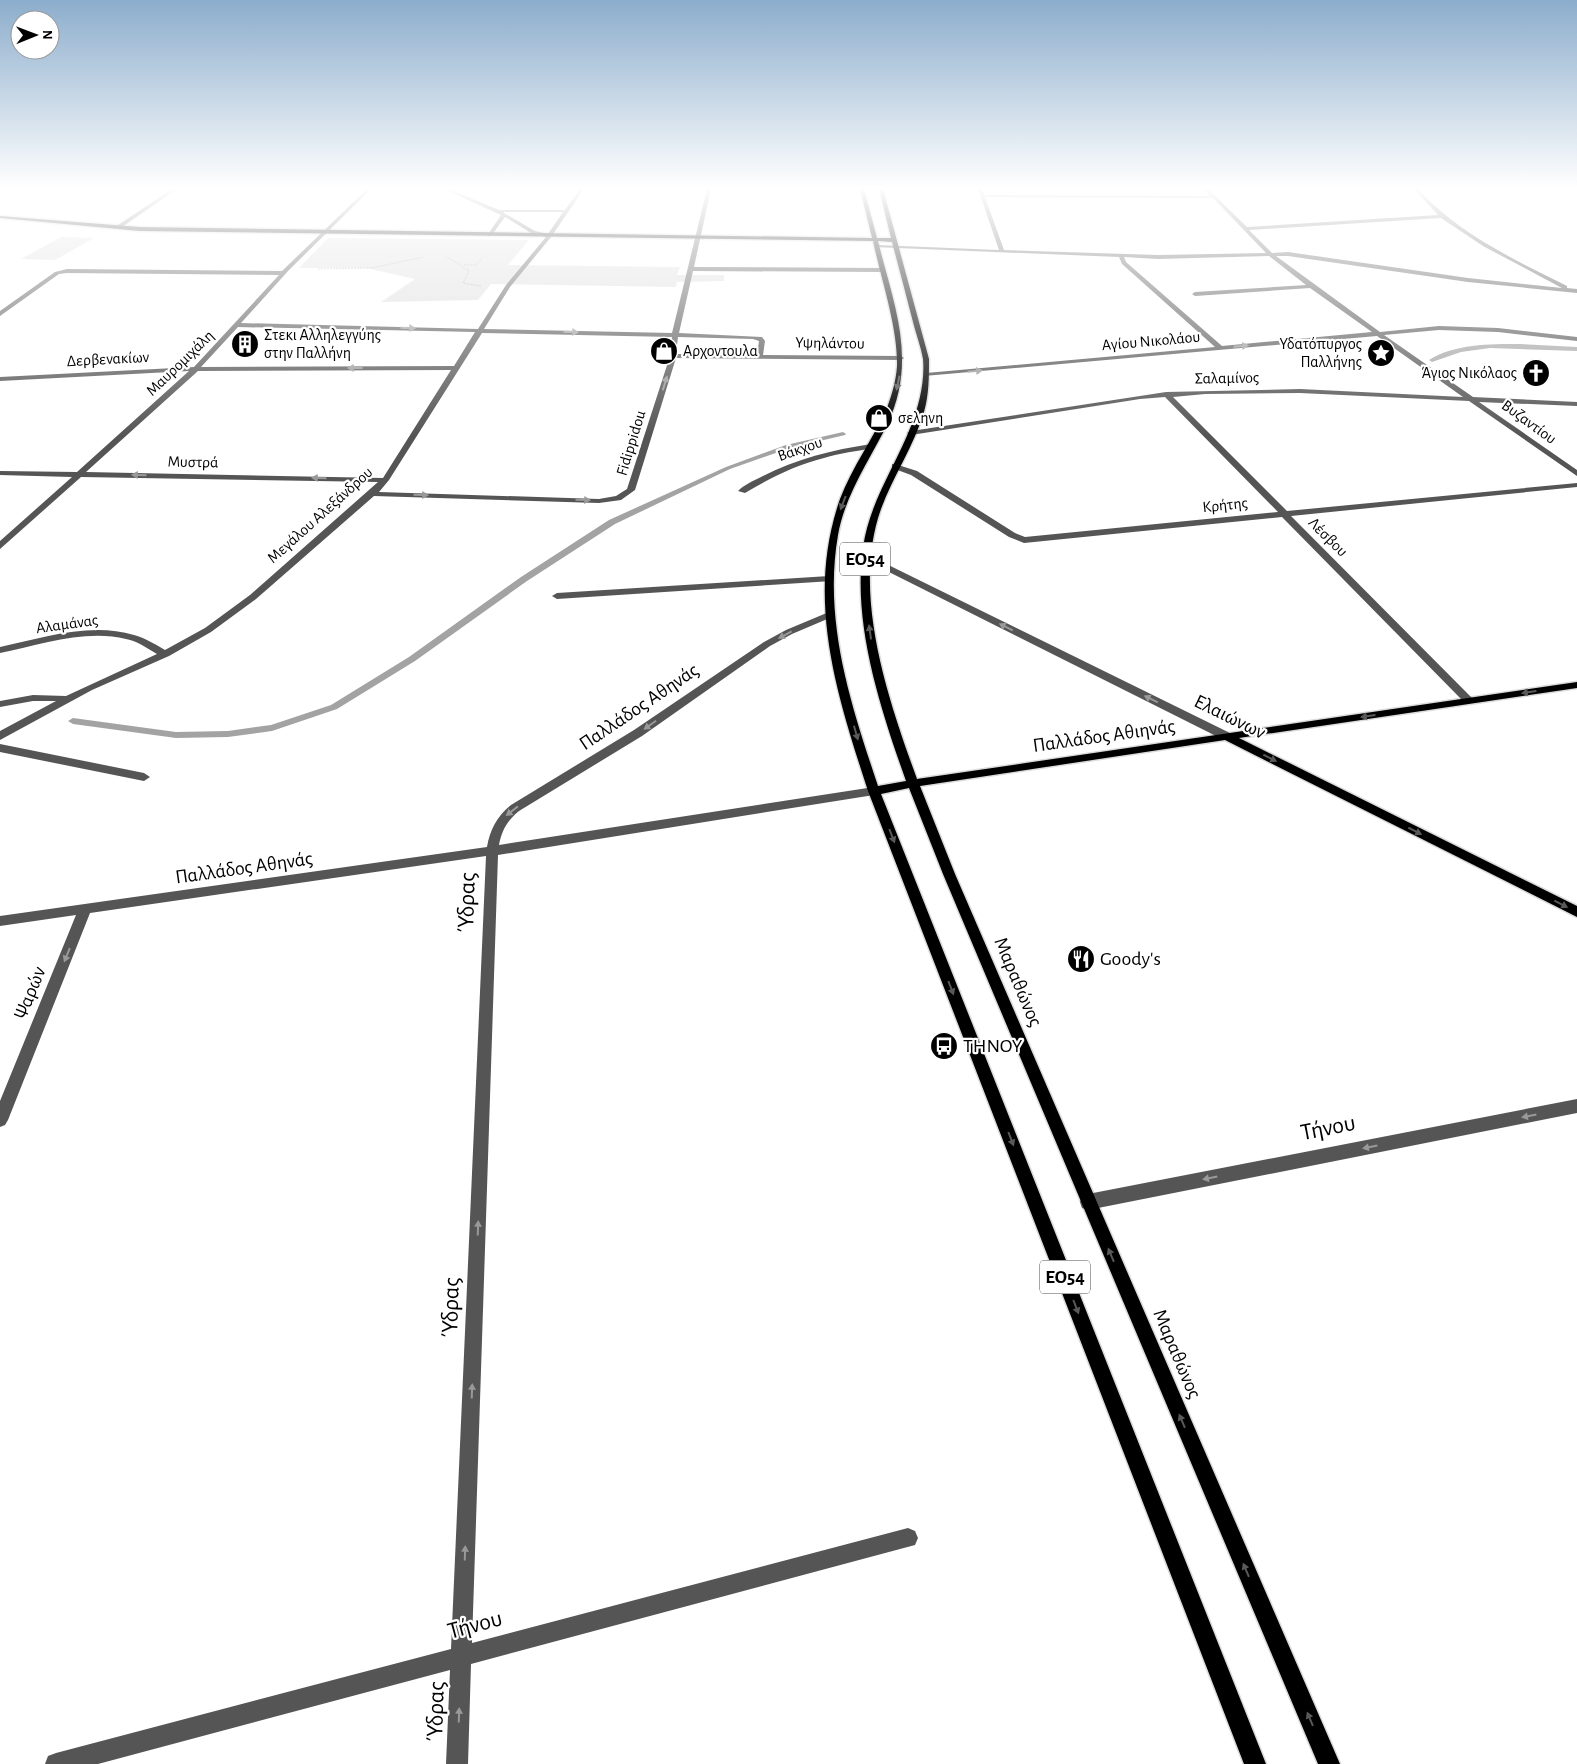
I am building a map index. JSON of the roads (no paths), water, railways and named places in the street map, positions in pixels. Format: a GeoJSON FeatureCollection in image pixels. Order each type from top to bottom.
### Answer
{"type":"FeatureCollection","features":[{"type":"Feature","properties":{"kind":"main road","name":"ΕΟ54"},"geometry":{"type":"LineString","coordinates":[[882,271],[898,335],[900,358],[898,384],[891,406],[849,488],[838,515],[830,550],[829,615],[842,686],[874,791],[1255,1764]]}},
{"type":"Feature","properties":{"kind":"main road","name":"Μαραθώνος"},"geometry":{"type":"LineString","coordinates":[[903,271],[924,349],[926,375],[920,411],[876,511],[866,557],[867,610],[878,680],[896,739],[948,874],[1330,1764]]}},
{"type":"Feature","properties":{"kind":"main road","name":"Παλλάδος Αθιηνάς"},"geometry":{"type":"LineString","coordinates":[[874,791],[1226,736],[1577,685]]}},
{"type":"Feature","properties":{"kind":"main road","name":"Ελαιώνων"},"geometry":{"type":"LineString","coordinates":[[1226,736],[1577,912]]}},
{"type":"Feature","properties":{"kind":"street"},"geometry":{"type":"LineString","coordinates":[[0,314],[57,273],[66,271]]}},
{"type":"Feature","properties":{"kind":"street","name":"Μαυρομιχάλη"},"geometry":{"type":"LineString","coordinates":[[0,546],[196,369],[286,271]]}},
{"type":"Feature","properties":{"kind":"street","name":"Μεγάλου Αλεξάνδρου"},"geometry":{"type":"LineString","coordinates":[[0,736],[67,699],[165,654],[208,630],[240,608],[372,494],[385,480],[508,286],[520,271]]}},
{"type":"Feature","properties":{"kind":"street","name":"Fidippidou"},"geometry":{"type":"LineString","coordinates":[[372,494],[599,501],[618,498],[631,490],[673,356],[675,335],[690,271]]}},
{"type":"Feature","properties":{"kind":"street"},"geometry":{"type":"LineString","coordinates":[[1133,271],[1220,348]]}},
{"type":"Feature","properties":{"kind":"street","name":"Βυζαντίου"},"geometry":{"type":"LineString","coordinates":[[1292,271],[1577,474]]}},
{"type":"Feature","properties":{"kind":"street"},"geometry":{"type":"LineString","coordinates":[[1407,271],[1575,292]]}},
{"type":"Feature","properties":{"kind":"street"},"geometry":{"type":"LineString","coordinates":[[1535,271],[1575,292]]}},
{"type":"Feature","properties":{"kind":"street"},"geometry":{"type":"LineString","coordinates":[[1195,294],[1311,286]]}},
{"type":"Feature","properties":{"kind":"street"},"geometry":{"type":"LineString","coordinates":[[237,325],[760,338],[762,341],[760,356]]}},
{"type":"Feature","properties":{"kind":"street","name":"Αγίου Νικολάου"},"geometry":{"type":"LineString","coordinates":[[926,375],[1440,328],[1476,328],[1577,339]]}},
{"type":"Feature","properties":{"kind":"street","name":"Υψηλάντου"},"geometry":{"type":"LineString","coordinates":[[673,356],[900,358]]}},
{"type":"Feature","properties":{"kind":"street","name":"Δερβενακίων"},"geometry":{"type":"LineString","coordinates":[[0,379],[196,369],[457,368]]}},
{"type":"Feature","properties":{"kind":"street","name":"Σαλαμίνος"},"geometry":{"type":"LineString","coordinates":[[911,433],[1166,394],[1300,391],[1577,404]]}},
{"type":"Feature","properties":{"kind":"street","name":"Λέσβου"},"geometry":{"type":"LineString","coordinates":[[1166,394],[1469,701]]}},
{"type":"Feature","properties":{"kind":"street","name":"Βάκχου"},"geometry":{"type":"LineString","coordinates":[[742,491],[772,473],[799,462],[830,453],[871,446]]}},
{"type":"Feature","properties":{"kind":"street","name":"Κρήτης"},"geometry":{"type":"LineString","coordinates":[[895,466],[914,474],[1012,535],[1024,540],[1577,485]]}},
{"type":"Feature","properties":{"kind":"street","name":"Μυστρά"},"geometry":{"type":"LineString","coordinates":[[0,473],[385,480]]}},
{"type":"Feature","properties":{"kind":"street","name":"Ελαιώνων"},"geometry":{"type":"LineString","coordinates":[[866,557],[1226,736]]}},
{"type":"Feature","properties":{"kind":"street"},"geometry":{"type":"LineString","coordinates":[[557,596],[829,579]]}},
{"type":"Feature","properties":{"kind":"street","name":"Παλλάδος Αθηνάς"},"geometry":{"type":"LineString","coordinates":[[492,851],[500,821],[515,808],[638,733],[767,644],[789,632],[829,615]]}},
{"type":"Feature","properties":{"kind":"street","name":"Αλαμάνας"},"geometry":{"type":"LineString","coordinates":[[0,650],[78,635],[107,633],[128,636],[165,654]]}},
{"type":"Feature","properties":{"kind":"street"},"geometry":{"type":"LineString","coordinates":[[0,704],[37,696],[67,699]]}},
{"type":"Feature","properties":{"kind":"street"},"geometry":{"type":"LineString","coordinates":[[0,748],[144,777]]}},
{"type":"Feature","properties":{"kind":"street","name":"Παλλάδος Αθηνάς"},"geometry":{"type":"LineString","coordinates":[[0,921],[492,851],[874,791]]}},
{"type":"Feature","properties":{"kind":"street","name":"Ύδρας"},"geometry":{"type":"LineString","coordinates":[[457,1764],[492,851]]}},
{"type":"Feature","properties":{"kind":"street","name":"Ψαρών"},"geometry":{"type":"LineString","coordinates":[[0,1120],[85,910]]}},
{"type":"Feature","properties":{"kind":"street","name":"Τήνου"},"geometry":{"type":"LineString","coordinates":[[1088,1202],[1577,1106]]}},
{"type":"Feature","properties":{"kind":"street","name":"Τήνου"},"geometry":{"type":"LineString","coordinates":[[56,1764],[908,1538]]}},
{"type":"Feature","properties":{"kind":"waterway"},"geometry":{"type":"LineString","coordinates":[[1432,360],[1450,353],[1475,348],[1519,346],[1577,349]]}},
{"type":"Feature","properties":{"kind":"waterway"},"geometry":{"type":"LineString","coordinates":[[73,721],[176,735],[228,734],[272,728],[334,707],[412,659],[524,579],[612,522],[728,468],[788,446],[843,434]]}},
{"type":"Feature","properties":{"kind":"place","name":"Στεκι Αλληλεγγύης στην Παλλήνη"},"geometry":{"type":"Point","coordinates":[245,344]}},
{"type":"Feature","properties":{"kind":"place","name":"Αρχοντουλα"},"geometry":{"type":"Point","coordinates":[664,351]}},
{"type":"Feature","properties":{"kind":"place","name":"Υδατόπυργος Παλλήνης"},"geometry":{"type":"Point","coordinates":[1381,353]}},
{"type":"Feature","properties":{"kind":"place","name":"Άγιος Νικόλαος"},"geometry":{"type":"Point","coordinates":[1536,373]}},
{"type":"Feature","properties":{"kind":"place","name":"σεληνη"},"geometry":{"type":"Point","coordinates":[879,418]}},
{"type":"Feature","properties":{"kind":"place","name":"Goody's"},"geometry":{"type":"Point","coordinates":[1081,959]}},
{"type":"Feature","properties":{"kind":"place","name":"ΤΗΝΟΥ"},"geometry":{"type":"Point","coordinates":[944,1046]}}]}
